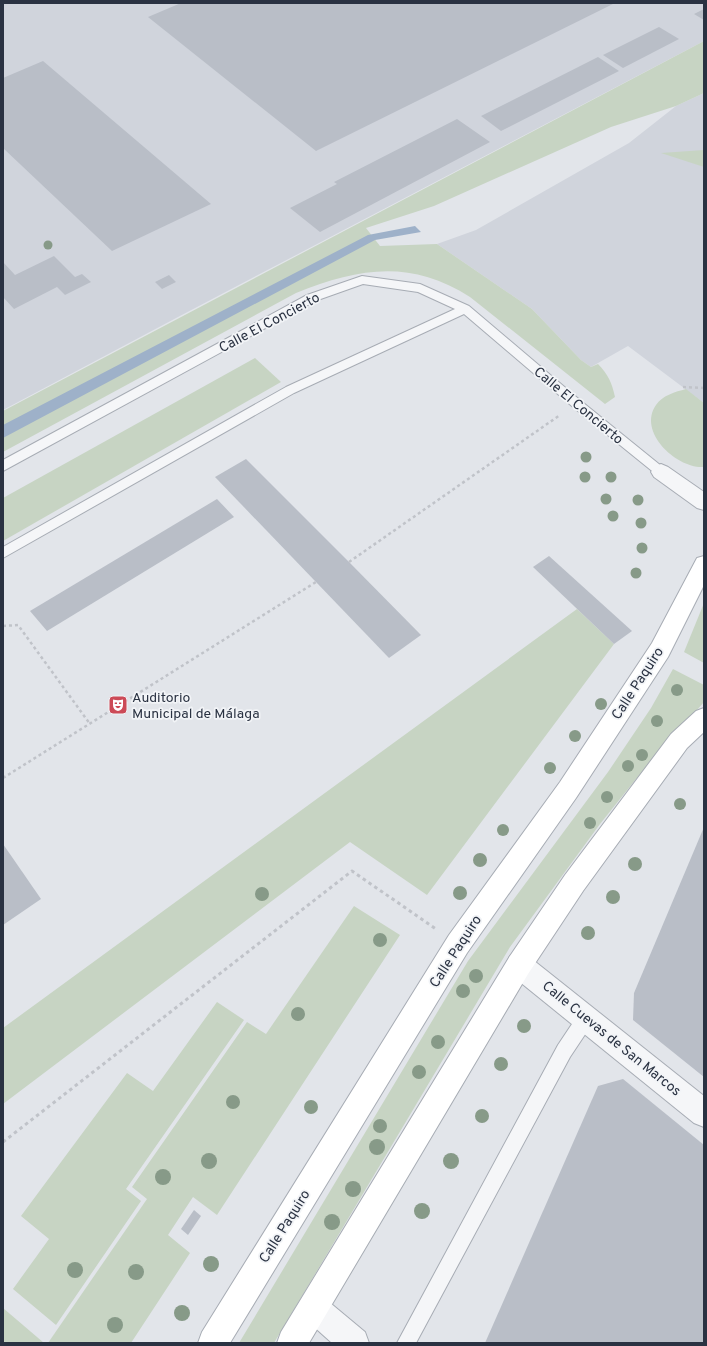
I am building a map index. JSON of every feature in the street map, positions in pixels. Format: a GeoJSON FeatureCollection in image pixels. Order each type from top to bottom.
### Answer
{"type":"FeatureCollection","features":[{"type":"Feature","properties":{"kind":"main road","name":"Calle Paquiro"},"geometry":{"type":"LineString","coordinates":[[213,1343],[458,944],[568,790],[660,650],[704,564]]}},
{"type":"Feature","properties":{"kind":"main road"},"geometry":{"type":"LineString","coordinates":[[292,1343],[519,965],[574,883],[679,741],[702,724]]}},
{"type":"Feature","properties":{"kind":"street","name":"Calle El Concierto"},"geometry":{"type":"LineString","coordinates":[[661,472],[704,502]]}},
{"type":"Feature","properties":{"kind":"street","name":"Calle Cuevas de San Marcos"},"geometry":{"type":"LineString","coordinates":[[519,965],[704,1113]]}},
{"type":"Feature","properties":{"kind":"street"},"geometry":{"type":"LineString","coordinates":[[313,1307],[354,1343]]}},
{"type":"Feature","properties":{"kind":"lane","name":"Calle El Concierto"},"geometry":{"type":"LineString","coordinates":[[3,466],[311,298],[362,280],[420,288],[465,309],[577,404],[661,472]]}},
{"type":"Feature","properties":{"kind":"lane"},"geometry":{"type":"LineString","coordinates":[[3,553],[290,390],[465,309]]}},
{"type":"Feature","properties":{"kind":"lane"},"geometry":{"type":"LineString","coordinates":[[406,1343],[564,1051],[586,1018]]}},
{"type":"Feature","properties":{"kind":"path"},"geometry":{"type":"LineString","coordinates":[[683,387],[704,388]]}},
{"type":"Feature","properties":{"kind":"path"},"geometry":{"type":"LineString","coordinates":[[349,562],[577,404]]}},
{"type":"Feature","properties":{"kind":"path"},"geometry":{"type":"LineString","coordinates":[[3,778],[316,582]]}},
{"type":"Feature","properties":{"kind":"path"},"geometry":{"type":"LineString","coordinates":[[3,626],[18,625],[90,724]]}},
{"type":"Feature","properties":{"kind":"path"},"geometry":{"type":"LineString","coordinates":[[3,1142],[352,870],[458,944]]}},
{"type":"Feature","properties":{"kind":"shaded area"},"geometry":{"type":"Polygon","coordinates":[[[3,3],[704,3],[704,41],[3,410],[3,3]]]}},
{"type":"Feature","properties":{"kind":"shaded area"},"geometry":{"type":"Polygon","coordinates":[[[704,93],[704,403],[628,346],[591,367],[581,360],[532,309],[437,244],[476,230],[629,143],[676,106],[704,93]]]}},
{"type":"Feature","properties":{"kind":"green space"},"geometry":{"type":"Polygon","coordinates":[[[704,41],[704,93],[676,106],[611,127],[434,206],[366,228],[380,246],[437,244],[532,309],[581,360],[591,367],[598,364],[604,371],[611,383],[615,397],[605,404],[470,297],[448,285],[426,277],[405,272],[384,271],[363,273],[341,278],[319,284],[296,293],[3,452],[3,411],[704,41]]]}},
{"type":"Feature","properties":{"kind":"green space"},"geometry":{"type":"Polygon","coordinates":[[[704,150],[704,167],[661,153],[704,150]]]}},
{"type":"Feature","properties":{"kind":"green space"},"geometry":{"type":"Polygon","coordinates":[[[255,358],[281,382],[3,541],[3,498],[255,358]]]}},
{"type":"Feature","properties":{"kind":"green space"},"geometry":{"type":"Polygon","coordinates":[[[686,389],[704,403],[704,467],[693,466],[682,462],[672,455],[663,447],[656,437],[652,426],[652,415],[656,405],[670,394],[686,389]]]}},
{"type":"Feature","properties":{"kind":"green space"},"geometry":{"type":"Polygon","coordinates":[[[704,603],[704,663],[684,652],[704,603]]]}},
{"type":"Feature","properties":{"kind":"green space"},"geometry":{"type":"Polygon","coordinates":[[[577,609],[614,644],[427,895],[350,842],[3,1104],[3,1028],[577,609]]]}},
{"type":"Feature","properties":{"kind":"green space"},"geometry":{"type":"Polygon","coordinates":[[[673,669],[704,685],[704,702],[636,779],[600,824],[510,947],[274,1343],[239,1343],[468,961],[608,772],[651,708],[673,669]]]}},
{"type":"Feature","properties":{"kind":"green space"},"geometry":{"type":"Polygon","coordinates":[[[354,906],[400,935],[217,1215],[193,1197],[168,1235],[190,1253],[131,1343],[48,1343],[147,1199],[132,1187],[247,1022],[266,1034],[354,906]]]}},
{"type":"Feature","properties":{"kind":"green space"},"geometry":{"type":"Polygon","coordinates":[[[217,1002],[244,1020],[126,1189],[141,1201],[56,1325],[13,1289],[49,1239],[21,1216],[127,1073],[153,1091],[217,1002]]]}},
{"type":"Feature","properties":{"kind":"green space"},"geometry":{"type":"Polygon","coordinates":[[[3,1308],[44,1343],[3,1343],[3,1308]]]}},
{"type":"Feature","properties":{"kind":"water"},"geometry":{"type":"Polygon","coordinates":[[[415,226],[421,232],[375,240],[3,438],[3,425],[368,235],[415,226]]]}},
{"type":"Feature","properties":{"kind":"building"},"geometry":{"type":"Polygon","coordinates":[[[181,3],[615,3],[316,151],[148,17],[181,3]]]}},
{"type":"Feature","properties":{"kind":"building"},"geometry":{"type":"Polygon","coordinates":[[[704,9],[704,20],[694,14],[704,9]]]}},
{"type":"Feature","properties":{"kind":"building"},"geometry":{"type":"Polygon","coordinates":[[[659,27],[679,39],[623,68],[603,55],[659,27]]]}},
{"type":"Feature","properties":{"kind":"building"},"geometry":{"type":"Polygon","coordinates":[[[598,57],[619,71],[501,131],[481,116],[598,57]]]}},
{"type":"Feature","properties":{"kind":"building"},"geometry":{"type":"Polygon","coordinates":[[[43,61],[211,204],[112,251],[3,148],[3,78],[43,61]]]}},
{"type":"Feature","properties":{"kind":"building"},"geometry":{"type":"Polygon","coordinates":[[[457,119],[490,142],[320,232],[290,208],[337,184],[334,182],[457,119]]]}},
{"type":"Feature","properties":{"kind":"building"},"geometry":{"type":"Polygon","coordinates":[[[54,256],[75,277],[82,274],[91,282],[65,295],[57,287],[14,309],[3,297],[3,262],[15,275],[54,256]]]}},
{"type":"Feature","properties":{"kind":"building"},"geometry":{"type":"Polygon","coordinates":[[[169,275],[176,282],[162,289],[155,282],[169,275]]]}},
{"type":"Feature","properties":{"kind":"building"},"geometry":{"type":"Polygon","coordinates":[[[246,459],[421,635],[389,658],[215,477],[246,459]]]}},
{"type":"Feature","properties":{"kind":"building"},"geometry":{"type":"Polygon","coordinates":[[[217,499],[234,517],[47,631],[30,611],[217,499]]]}},
{"type":"Feature","properties":{"kind":"building"},"geometry":{"type":"Polygon","coordinates":[[[549,556],[632,631],[614,644],[533,567],[549,556]]]}},
{"type":"Feature","properties":{"kind":"building"},"geometry":{"type":"Polygon","coordinates":[[[704,827],[704,1077],[633,1020],[634,993],[704,827]]]}},
{"type":"Feature","properties":{"kind":"building"},"geometry":{"type":"Polygon","coordinates":[[[3,844],[41,899],[3,925],[3,844]]]}},
{"type":"Feature","properties":{"kind":"building"},"geometry":{"type":"Polygon","coordinates":[[[623,1079],[704,1145],[704,1343],[485,1343],[598,1086],[623,1079]]]}},
{"type":"Feature","properties":{"kind":"building"},"geometry":{"type":"Polygon","coordinates":[[[194,1210],[201,1216],[188,1235],[181,1229],[194,1210]]]}},
{"type":"Feature","properties":{"kind":"place","name":"Auditorio Municipal de Málaga"},"geometry":{"type":"Point","coordinates":[118,705]}}]}
